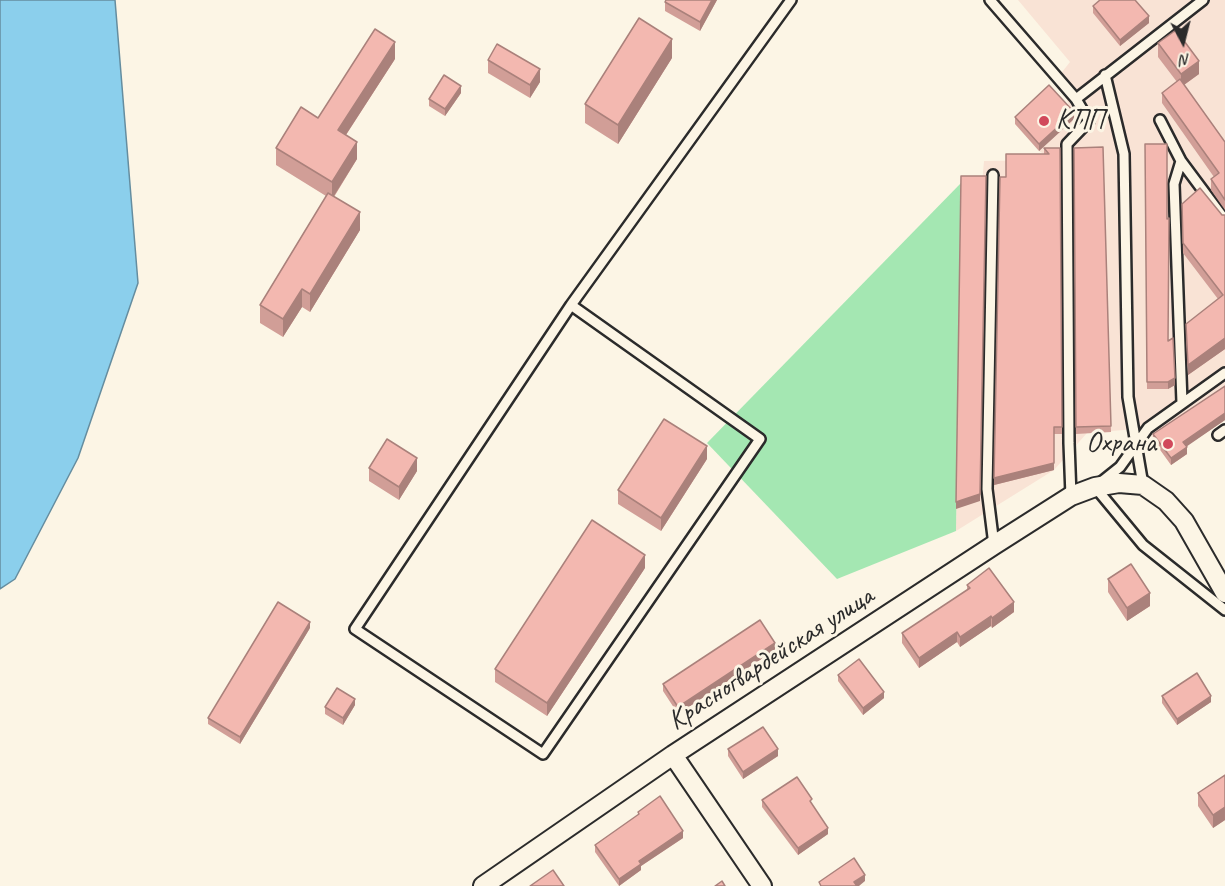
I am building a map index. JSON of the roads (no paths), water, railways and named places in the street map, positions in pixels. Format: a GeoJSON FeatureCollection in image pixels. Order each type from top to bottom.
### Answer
{"type":"FeatureCollection","features":[{"type":"Feature","properties":{"kind":"street","name":"Красногвардейская улица"},"geometry":{"type":"LineString","coordinates":[[483,886],[673,755],[1071,496],[1095,487],[1119,483],[1143,485]]}},
{"type":"Feature","properties":{"kind":"street"},"geometry":{"type":"LineString","coordinates":[[1143,485],[1166,501],[1184,521],[1225,593]]}},
{"type":"Feature","properties":{"kind":"street"},"geometry":{"type":"LineString","coordinates":[[673,755],[762,886]]}},
{"type":"Feature","properties":{"kind":"lane"},"geometry":{"type":"LineString","coordinates":[[571,305],[760,440],[543,754],[355,629],[571,305],[791,0]]}},
{"type":"Feature","properties":{"kind":"lane"},"geometry":{"type":"LineString","coordinates":[[990,0],[1076,99],[1089,121],[1067,144],[1071,496]]}},
{"type":"Feature","properties":{"kind":"lane"},"geometry":{"type":"LineString","coordinates":[[1076,99],[1203,0]]}},
{"type":"Feature","properties":{"kind":"lane"},"geometry":{"type":"LineString","coordinates":[[1105,75],[1124,154],[1128,397],[1143,485]]}},
{"type":"Feature","properties":{"kind":"lane"},"geometry":{"type":"LineString","coordinates":[[1160,120],[1181,161],[1225,220]]}},
{"type":"Feature","properties":{"kind":"lane"},"geometry":{"type":"LineString","coordinates":[[1181,161],[1174,184],[1182,403]]}},
{"type":"Feature","properties":{"kind":"lane"},"geometry":{"type":"LineString","coordinates":[[993,175],[987,489],[994,545]]}},
{"type":"Feature","properties":{"kind":"lane"},"geometry":{"type":"LineString","coordinates":[[1225,374],[1148,428],[1120,467],[1095,487],[1143,545],[1225,610]]}},
{"type":"Feature","properties":{"kind":"water"},"geometry":{"type":"Polygon","coordinates":[[[0,0],[115,0],[138,283],[78,458],[15,579],[0,589],[0,0]]]}},
{"type":"Feature","properties":{"kind":"place","name":"КПП"},"geometry":{"type":"Point","coordinates":[1044,121]}},
{"type":"Feature","properties":{"kind":"place","name":"Охрана"},"geometry":{"type":"Point","coordinates":[1168,444]}}]}
